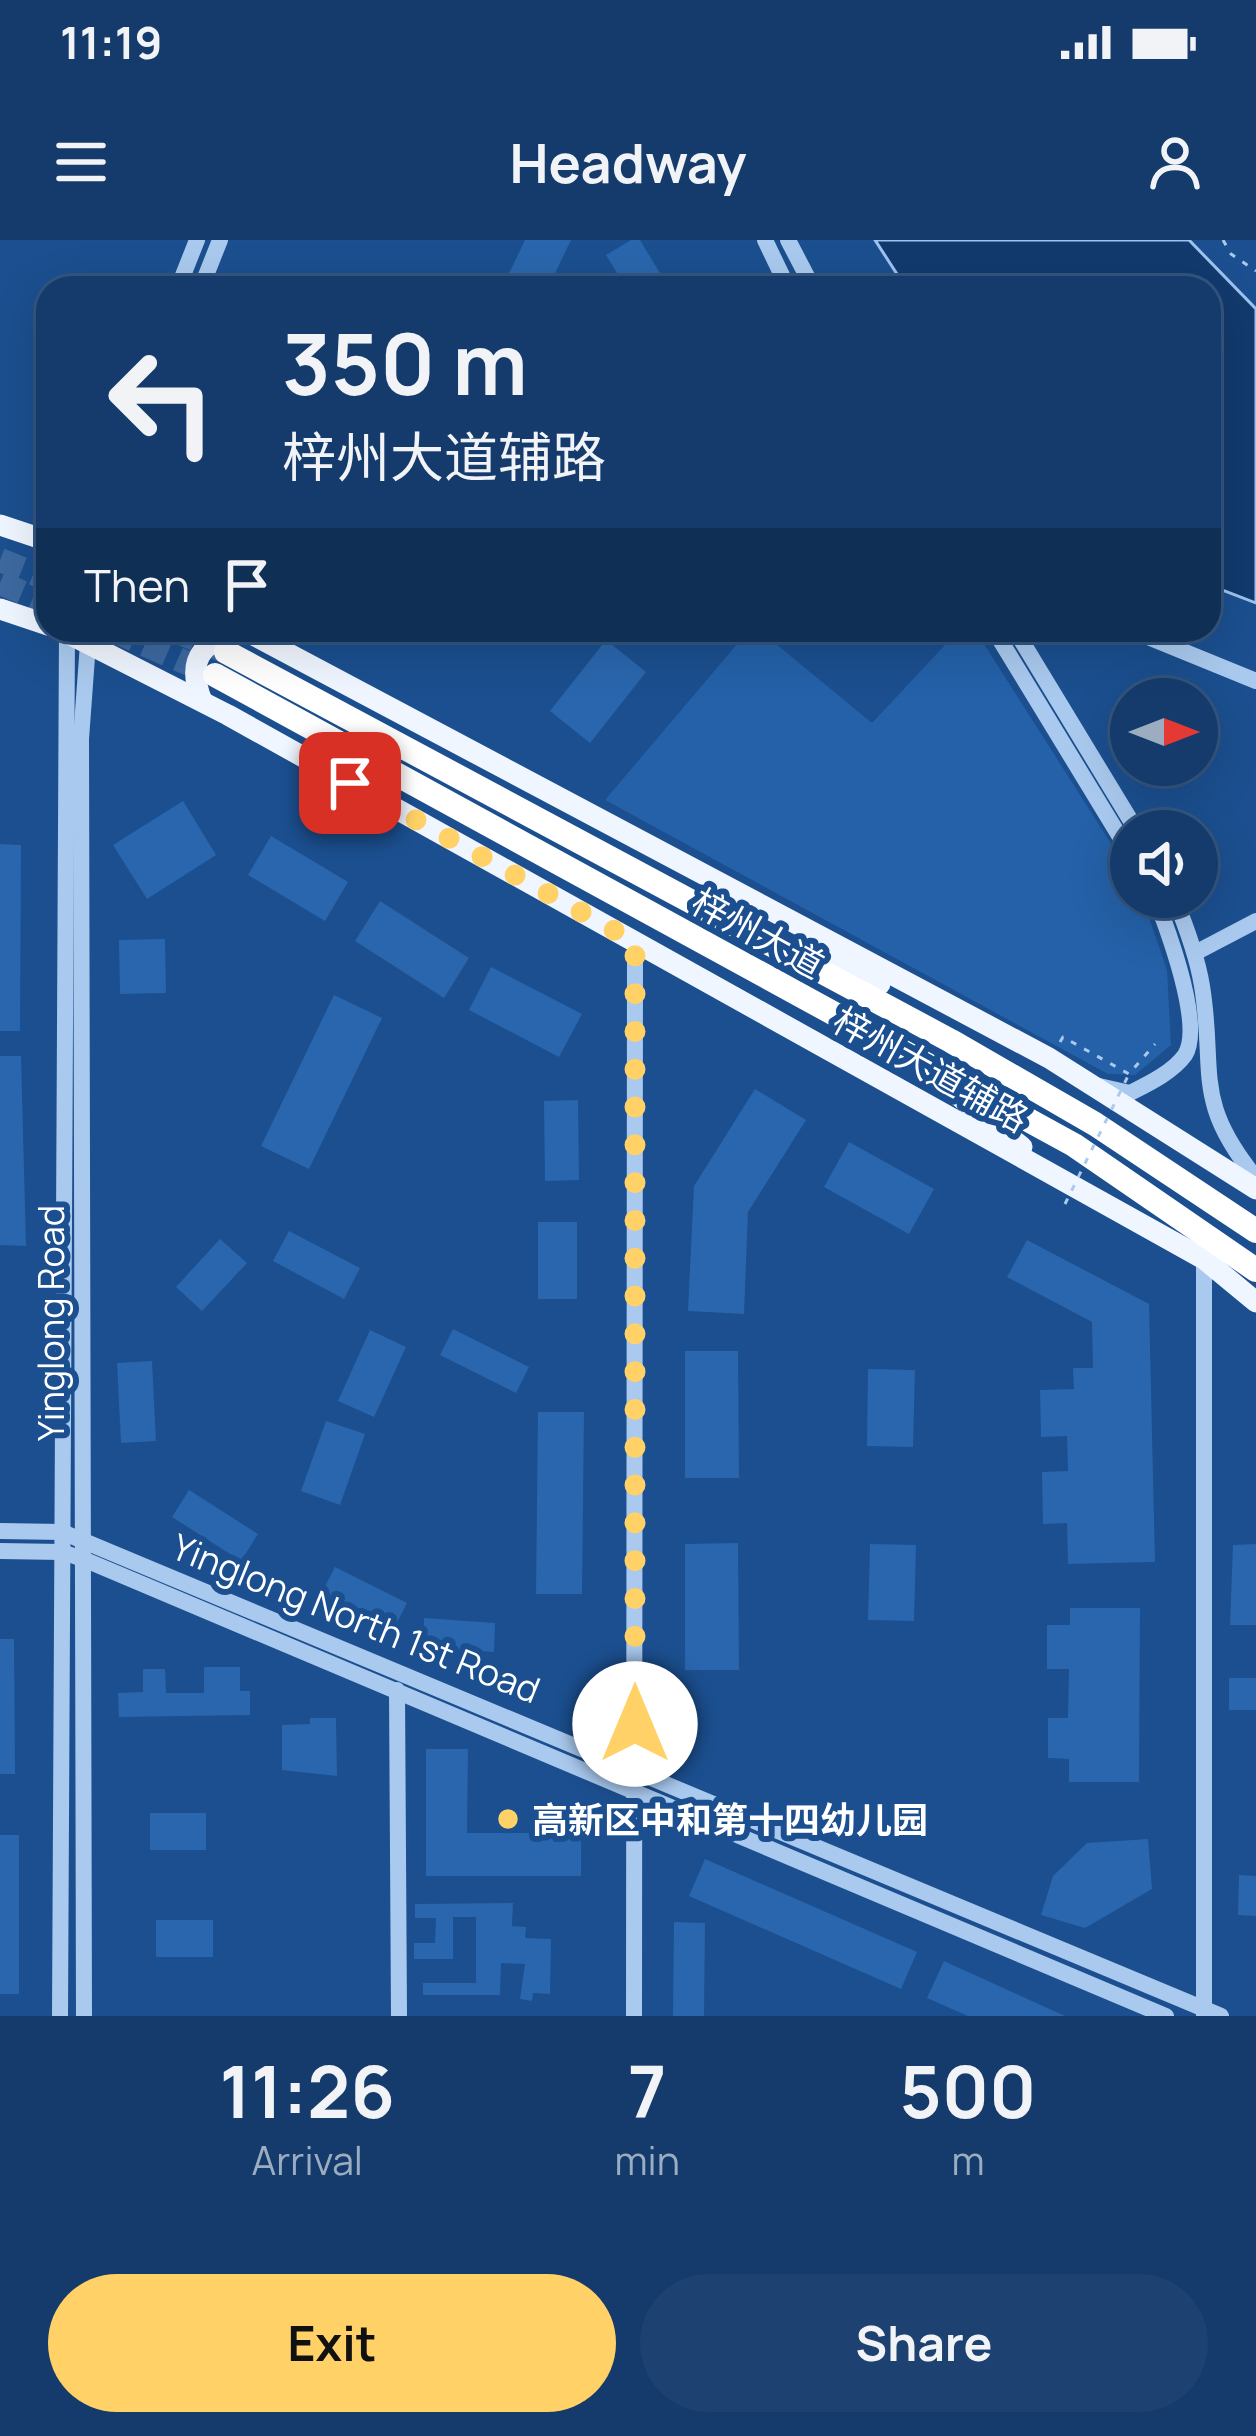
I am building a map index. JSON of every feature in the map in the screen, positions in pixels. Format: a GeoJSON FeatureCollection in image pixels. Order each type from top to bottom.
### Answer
{"type":"FeatureCollection","features":[{"type":"Feature","properties":{"kind":"highway","name":"梓州大道"},"geometry":{"type":"LineString","coordinates":[[1256,1231],[1095,1124],[693,901],[221,664],[889,1045],[1074,1145],[1256,1270]]}},
{"type":"Feature","properties":{"kind":"main road"},"geometry":{"type":"LineString","coordinates":[[0,525],[36,537]]}},
{"type":"Feature","properties":{"kind":"main road","name":"梓州大道辅路"},"geometry":{"type":"LineString","coordinates":[[0,609],[36,621]]}},
{"type":"Feature","properties":{"kind":"main road","name":"梓州大道辅路"},"geometry":{"type":"LineString","coordinates":[[89,642],[1204,1259],[1256,1302]]}},
{"type":"Feature","properties":{"kind":"main road"},"geometry":{"type":"LineString","coordinates":[[202,701],[195,672],[202,649],[210,642]]}},
{"type":"Feature","properties":{"kind":"main road","name":"梓州大道辅路"},"geometry":{"type":"LineString","coordinates":[[266,642],[1030,1048],[1256,1189]]}},
{"type":"Feature","properties":{"kind":"main road"},"geometry":{"type":"LineString","coordinates":[[693,901],[1030,1048]]}},
{"type":"Feature","properties":{"kind":"main road"},"geometry":{"type":"LineString","coordinates":[[889,1045],[978,1108],[1054,1176]]}},
{"type":"Feature","properties":{"kind":"street"},"geometry":{"type":"LineString","coordinates":[[183,276],[197,240]]}},
{"type":"Feature","properties":{"kind":"street"},"geometry":{"type":"LineString","coordinates":[[206,276],[220,240]]}},
{"type":"Feature","properties":{"kind":"street"},"geometry":{"type":"LineString","coordinates":[[765,240],[782,276]]}},
{"type":"Feature","properties":{"kind":"street"},"geometry":{"type":"LineString","coordinates":[[788,240],[806,276]]}},
{"type":"Feature","properties":{"kind":"street","name":"Yinglong Road"},"geometry":{"type":"LineString","coordinates":[[60,2016],[70,642]]}},
{"type":"Feature","properties":{"kind":"street","name":"Yinglong Road"},"geometry":{"type":"LineString","coordinates":[[71,642],[81,739],[84,2016]]}},
{"type":"Feature","properties":{"kind":"street"},"geometry":{"type":"LineString","coordinates":[[1001,642],[1110,821]]}},
{"type":"Feature","properties":{"kind":"street"},"geometry":{"type":"LineString","coordinates":[[1022,642],[1124,810]]}},
{"type":"Feature","properties":{"kind":"street"},"geometry":{"type":"LineString","coordinates":[[1160,642],[1256,681]]}},
{"type":"Feature","properties":{"kind":"street"},"geometry":{"type":"LineString","coordinates":[[1091,1084],[1130,1093],[1184,1058],[1189,1046],[1183,973],[1163,918]]}},
{"type":"Feature","properties":{"kind":"street"},"geometry":{"type":"LineString","coordinates":[[1182,918],[1203,989],[1206,1079],[1216,1114],[1256,1178]]}},
{"type":"Feature","properties":{"kind":"street"},"geometry":{"type":"LineString","coordinates":[[1196,953],[1256,921]]}},
{"type":"Feature","properties":{"kind":"street"},"geometry":{"type":"LineString","coordinates":[[634,2016],[635,942]]}},
{"type":"Feature","properties":{"kind":"street"},"geometry":{"type":"LineString","coordinates":[[1204,1259],[1204,2011]]}},
{"type":"Feature","properties":{"kind":"street"},"geometry":{"type":"LineString","coordinates":[[0,1531],[62,1532]]}},
{"type":"Feature","properties":{"kind":"street","name":"Yinglong North 1st Road"},"geometry":{"type":"LineString","coordinates":[[62,1532],[83,1550],[397,1690],[1166,2016]]}},
{"type":"Feature","properties":{"kind":"street","name":"Yinglong North 1st Road"},"geometry":{"type":"LineString","coordinates":[[0,1551],[83,1550],[635,1769],[1163,1996],[1221,2016]]}},
{"type":"Feature","properties":{"kind":"street"},"geometry":{"type":"LineString","coordinates":[[397,1690],[399,2016]]}},
{"type":"Feature","properties":{"kind":"path"},"geometry":{"type":"LineString","coordinates":[[1223,240],[1232,254],[1256,271]]}},
{"type":"Feature","properties":{"kind":"path"},"geometry":{"type":"LineString","coordinates":[[1063,1037],[1130,1073]]}},
{"type":"Feature","properties":{"kind":"path"},"geometry":{"type":"LineString","coordinates":[[1065,1204],[1130,1073],[1155,1044]]}},
{"type":"Feature","properties":{"kind":"shaded area"},"geometry":{"type":"Polygon","coordinates":[[[875,240],[1189,240],[1256,309],[1256,603],[1221,590],[1221,276],[898,276],[875,240]]]}},
{"type":"Feature","properties":{"kind":"shaded area"},"geometry":{"type":"Polygon","coordinates":[[[739,642],[774,642],[872,723],[948,642],[983,642],[1110,842],[1110,918],[1149,918],[1167,970],[1171,1045],[1135,1075],[1108,1074],[605,800],[739,642]]]}},
{"type":"Feature","properties":{"kind":"building"},"geometry":{"type":"Polygon","coordinates":[[[525,240],[571,240],[554,276],[508,276],[525,240]]]}},
{"type":"Feature","properties":{"kind":"building"},"geometry":{"type":"Polygon","coordinates":[[[631,240],[640,240],[662,276],[619,276],[606,255],[631,240]]]}},
{"type":"Feature","properties":{"kind":"building"},"geometry":{"type":"Polygon","coordinates":[[[604,642],[646,672],[590,743],[550,711],[604,642]]]}},
{"type":"Feature","properties":{"kind":"building"},"geometry":{"type":"Polygon","coordinates":[[[183,801],[216,855],[147,899],[113,845],[183,801]]]}},
{"type":"Feature","properties":{"kind":"building"},"geometry":{"type":"Polygon","coordinates":[[[271,836],[348,882],[325,921],[248,875],[271,836]]]}},
{"type":"Feature","properties":{"kind":"building"},"geometry":{"type":"Polygon","coordinates":[[[0,844],[21,845],[20,1031],[0,1031],[0,844]]]}},
{"type":"Feature","properties":{"kind":"building"},"geometry":{"type":"Polygon","coordinates":[[[380,901],[469,958],[444,998],[355,941],[380,901]]]}},
{"type":"Feature","properties":{"kind":"building"},"geometry":{"type":"Polygon","coordinates":[[[165,939],[166,993],[120,994],[119,940],[165,939]]]}},
{"type":"Feature","properties":{"kind":"building"},"geometry":{"type":"Polygon","coordinates":[[[491,967],[582,1014],[559,1057],[469,1010],[491,967]]]}},
{"type":"Feature","properties":{"kind":"building"},"geometry":{"type":"Polygon","coordinates":[[[334,995],[382,1018],[309,1169],[261,1146],[334,995]]]}},
{"type":"Feature","properties":{"kind":"building"},"geometry":{"type":"Polygon","coordinates":[[[0,1056],[21,1056],[26,1246],[0,1245],[0,1056]]]}},
{"type":"Feature","properties":{"kind":"building"},"geometry":{"type":"Polygon","coordinates":[[[755,1089],[806,1120],[748,1212],[744,1314],[688,1311],[694,1186],[755,1089]]]}},
{"type":"Feature","properties":{"kind":"building"},"geometry":{"type":"Polygon","coordinates":[[[578,1100],[579,1180],[545,1181],[544,1101],[578,1100]]]}},
{"type":"Feature","properties":{"kind":"building"},"geometry":{"type":"Polygon","coordinates":[[[849,1142],[934,1189],[909,1234],[824,1187],[849,1142]]]}},
{"type":"Feature","properties":{"kind":"building"},"geometry":{"type":"Polygon","coordinates":[[[538,1222],[577,1222],[577,1299],[538,1299],[538,1222]]]}},
{"type":"Feature","properties":{"kind":"building"},"geometry":{"type":"Polygon","coordinates":[[[289,1231],[360,1268],[344,1299],[273,1261],[289,1231]]]}},
{"type":"Feature","properties":{"kind":"building"},"geometry":{"type":"Polygon","coordinates":[[[220,1239],[247,1263],[202,1311],[176,1287],[220,1239]]]}},
{"type":"Feature","properties":{"kind":"building"},"geometry":{"type":"Polygon","coordinates":[[[1027,1240],[1149,1304],[1155,1562],[1068,1564],[1067,1523],[1043,1524],[1042,1472],[1068,1471],[1067,1436],[1041,1437],[1040,1390],[1074,1389],[1073,1368],[1093,1368],[1092,1322],[1007,1277],[1027,1240]]]}},
{"type":"Feature","properties":{"kind":"building"},"geometry":{"type":"Polygon","coordinates":[[[453,1329],[529,1367],[516,1393],[440,1355],[453,1329]]]}},
{"type":"Feature","properties":{"kind":"building"},"geometry":{"type":"Polygon","coordinates":[[[370,1330],[406,1347],[374,1417],[338,1401],[370,1330]]]}},
{"type":"Feature","properties":{"kind":"building"},"geometry":{"type":"Polygon","coordinates":[[[685,1351],[738,1351],[739,1478],[685,1478],[685,1351]]]}},
{"type":"Feature","properties":{"kind":"building"},"geometry":{"type":"Polygon","coordinates":[[[152,1361],[156,1441],[121,1443],[117,1363],[152,1361]]]}},
{"type":"Feature","properties":{"kind":"building"},"geometry":{"type":"Polygon","coordinates":[[[868,1369],[915,1370],[913,1447],[867,1446],[868,1369]]]}},
{"type":"Feature","properties":{"kind":"building"},"geometry":{"type":"Polygon","coordinates":[[[538,1412],[584,1412],[582,1594],[536,1594],[538,1412]]]}},
{"type":"Feature","properties":{"kind":"building"},"geometry":{"type":"Polygon","coordinates":[[[326,1421],[365,1434],[340,1505],[301,1491],[326,1421]]]}},
{"type":"Feature","properties":{"kind":"building"},"geometry":{"type":"Polygon","coordinates":[[[189,1490],[258,1534],[241,1561],[172,1517],[189,1490]]]}},
{"type":"Feature","properties":{"kind":"building"},"geometry":{"type":"Polygon","coordinates":[[[738,1543],[739,1670],[685,1670],[685,1544],[738,1543]]]}},
{"type":"Feature","properties":{"kind":"building"},"geometry":{"type":"Polygon","coordinates":[[[870,1544],[916,1545],[914,1621],[868,1620],[870,1544]]]}},
{"type":"Feature","properties":{"kind":"building"},"geometry":{"type":"Polygon","coordinates":[[[1256,1544],[1256,1625],[1230,1625],[1233,1545],[1256,1544]]]}},
{"type":"Feature","properties":{"kind":"building"},"geometry":{"type":"Polygon","coordinates":[[[335,1567],[407,1603],[392,1632],[320,1596],[335,1567]]]}},
{"type":"Feature","properties":{"kind":"building"},"geometry":{"type":"Polygon","coordinates":[[[1070,1608],[1140,1608],[1139,1782],[1069,1782],[1069,1759],[1048,1758],[1048,1718],[1068,1718],[1069,1669],[1047,1669],[1047,1625],[1070,1625],[1070,1608]]]}},
{"type":"Feature","properties":{"kind":"building"},"geometry":{"type":"Polygon","coordinates":[[[424,1618],[495,1623],[494,1652],[423,1647],[424,1618]]]}},
{"type":"Feature","properties":{"kind":"building"},"geometry":{"type":"Polygon","coordinates":[[[0,1639],[14,1639],[15,1774],[0,1774],[0,1639]]]}},
{"type":"Feature","properties":{"kind":"building"},"geometry":{"type":"Polygon","coordinates":[[[204,1667],[240,1667],[240,1691],[250,1691],[250,1715],[119,1717],[118,1693],[143,1692],[143,1669],[165,1669],[166,1693],[204,1693],[204,1667]]]}},
{"type":"Feature","properties":{"kind":"building"},"geometry":{"type":"Polygon","coordinates":[[[1229,1678],[1256,1678],[1256,1710],[1229,1710],[1229,1678]]]}},
{"type":"Feature","properties":{"kind":"building"},"geometry":{"type":"Polygon","coordinates":[[[310,1718],[336,1718],[337,1776],[282,1770],[282,1725],[310,1724],[310,1718]]]}},
{"type":"Feature","properties":{"kind":"building"},"geometry":{"type":"Polygon","coordinates":[[[426,1749],[468,1749],[467,1833],[537,1833],[537,1815],[563,1815],[581,1838],[581,1876],[426,1876],[426,1749]]]}},
{"type":"Feature","properties":{"kind":"building"},"geometry":{"type":"Polygon","coordinates":[[[150,1813],[206,1813],[206,1850],[150,1850],[150,1813]]]}},
{"type":"Feature","properties":{"kind":"building"},"geometry":{"type":"Polygon","coordinates":[[[0,1835],[19,1835],[19,1994],[0,1994],[0,1835]]]}},
{"type":"Feature","properties":{"kind":"building"},"geometry":{"type":"Polygon","coordinates":[[[1148,1839],[1152,1889],[1085,1928],[1041,1915],[1053,1876],[1087,1843],[1148,1839]]]}},
{"type":"Feature","properties":{"kind":"building"},"geometry":{"type":"Polygon","coordinates":[[[705,1859],[917,1952],[901,1989],[689,1896],[705,1859]]]}},
{"type":"Feature","properties":{"kind":"building"},"geometry":{"type":"Polygon","coordinates":[[[1239,1875],[1256,1876],[1256,1916],[1238,1915],[1239,1875]]]}},
{"type":"Feature","properties":{"kind":"building"},"geometry":{"type":"Polygon","coordinates":[[[513,1903],[512,1926],[526,1927],[525,1938],[551,1939],[550,1994],[533,1993],[532,2001],[520,1999],[525,1964],[501,1963],[500,1995],[423,1995],[423,1983],[476,1983],[476,1917],[453,1917],[453,1959],[414,1959],[414,1943],[435,1943],[436,1918],[415,1918],[415,1904],[513,1903]]]}},
{"type":"Feature","properties":{"kind":"building"},"geometry":{"type":"Polygon","coordinates":[[[156,1920],[213,1920],[213,1957],[156,1957],[156,1920]]]}},
{"type":"Feature","properties":{"kind":"building"},"geometry":{"type":"Polygon","coordinates":[[[674,1922],[705,1923],[704,2016],[673,2016],[674,1922]]]}},
{"type":"Feature","properties":{"kind":"building"},"geometry":{"type":"Polygon","coordinates":[[[944,1961],[1065,2016],[968,2016],[927,1998],[944,1961]]]}},
{"type":"Feature","properties":{"kind":"tunnel"},"geometry":{"type":"LineString","coordinates":[[0,560],[36,574]]}},
{"type":"Feature","properties":{"kind":"tunnel"},"geometry":{"type":"LineString","coordinates":[[0,583],[36,598]]}},
{"type":"Feature","properties":{"kind":"tunnel"},"geometry":{"type":"LineString","coordinates":[[139,642],[214,675]]}},
{"type":"Feature","properties":{"kind":"tunnel"},"geometry":{"type":"LineString","coordinates":[[202,642],[226,652]]}},
{"type":"Feature","properties":{"kind":"place","name":"高新区中和第十四幼儿园"},"geometry":{"type":"Point","coordinates":[508,1819]}},
{"type":"Feature","properties":{"kind":"route"},"geometry":{"type":"LineString","coordinates":[[350,783],[635,942],[635,1724]]}}]}
